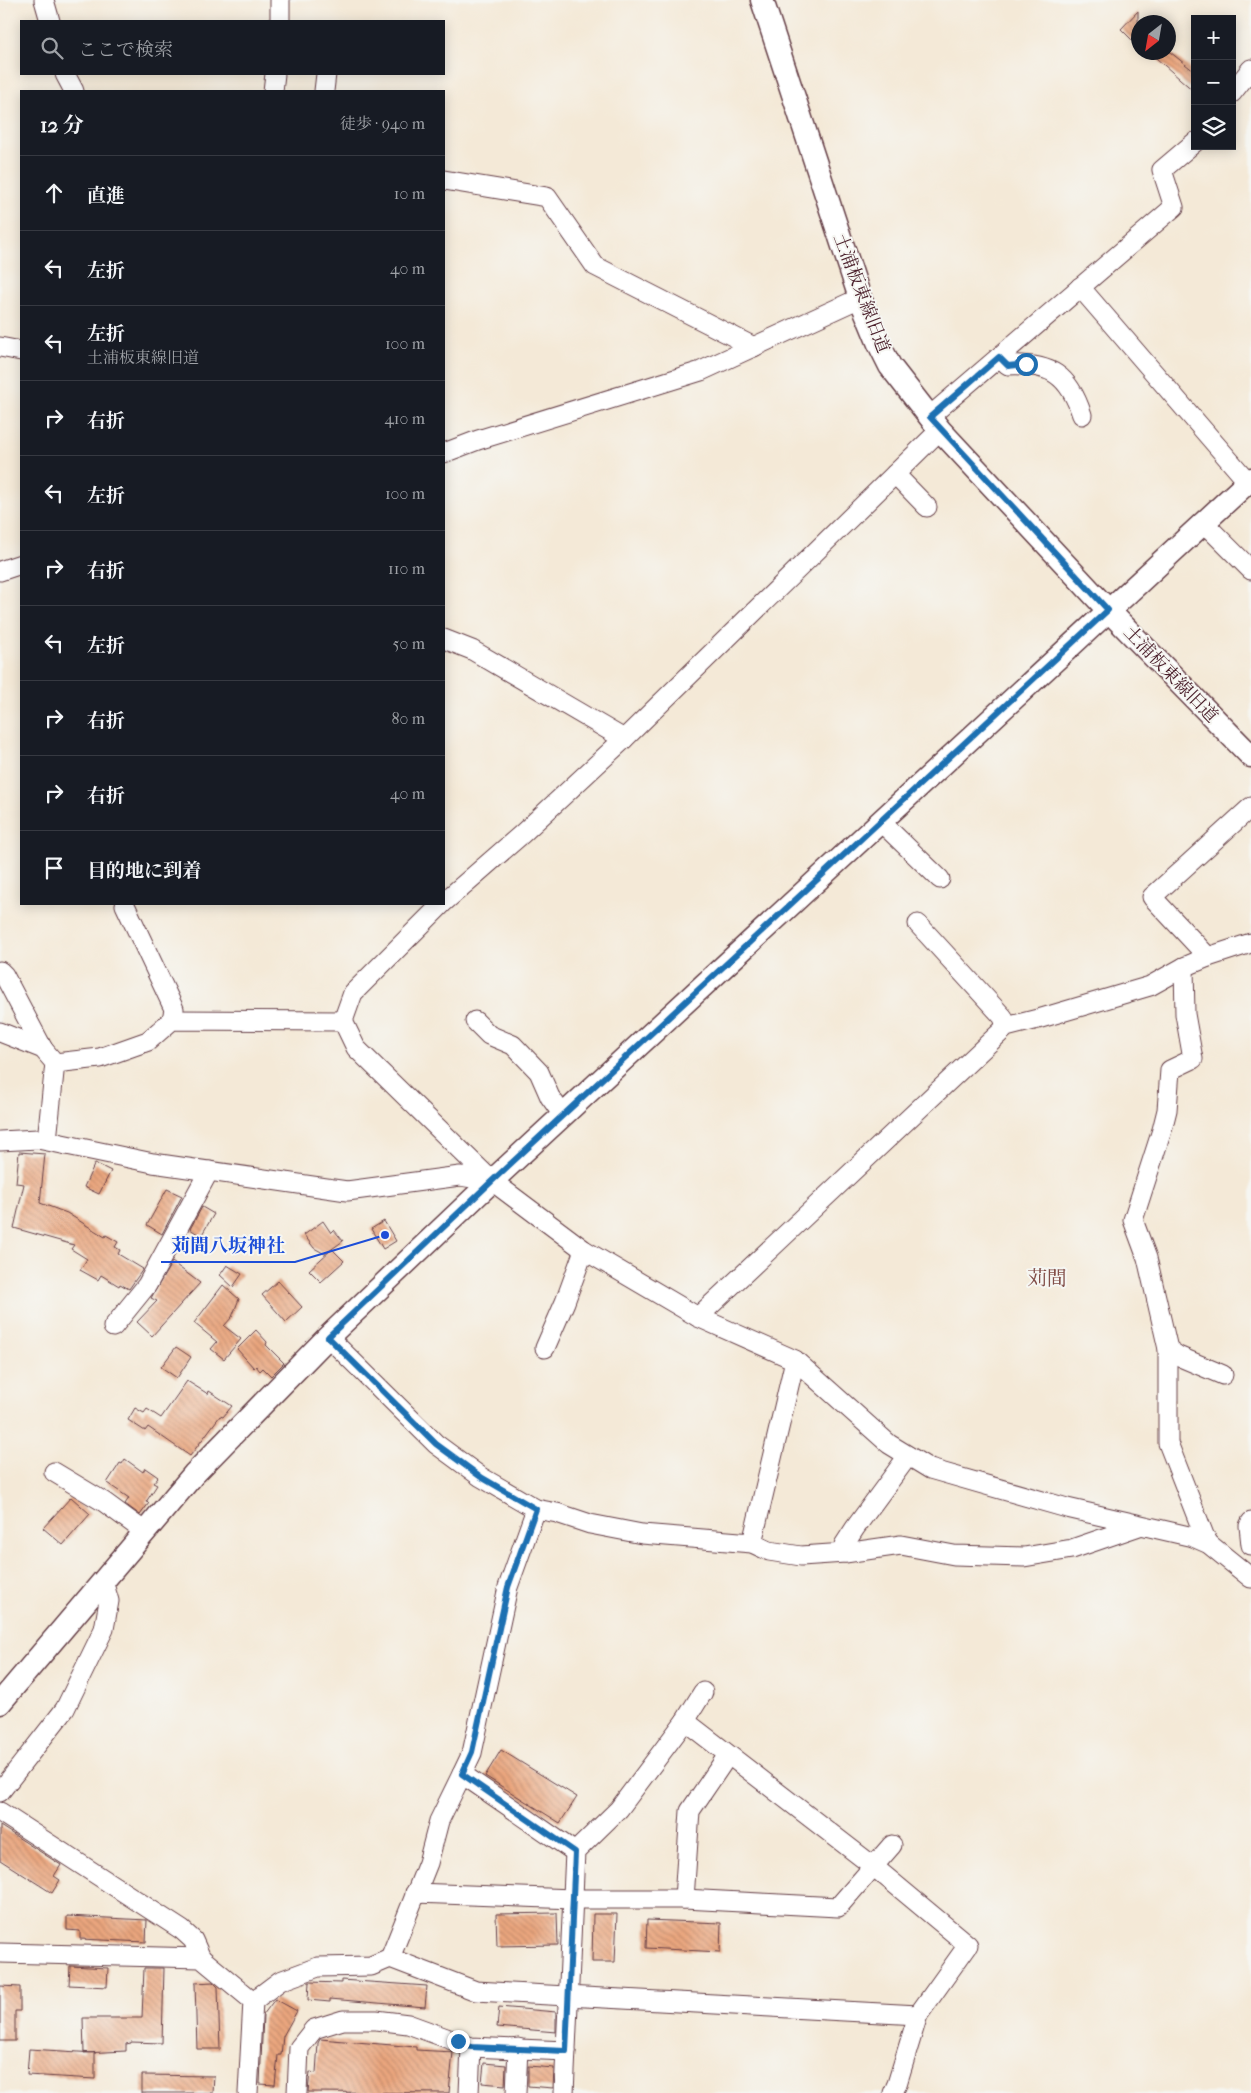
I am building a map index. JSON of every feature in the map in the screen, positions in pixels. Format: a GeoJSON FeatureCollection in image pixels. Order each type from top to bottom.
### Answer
{"type":"FeatureCollection","features":[{"type":"Feature","properties":{"kind":"street"},"geometry":{"type":"LineString","coordinates":[[44,0],[50,20]]}},
{"type":"Feature","properties":{"kind":"street"},"geometry":{"type":"LineString","coordinates":[[280,0],[280,20]]}},
{"type":"Feature","properties":{"kind":"street","name":"土浦板東線旧道"},"geometry":{"type":"LineString","coordinates":[[762,0],[860,298],[890,366],[935,423],[1108,610],[1251,756]]}},
{"type":"Feature","properties":{"kind":"street"},"geometry":{"type":"LineString","coordinates":[[1236,88],[1251,69]]}},
{"type":"Feature","properties":{"kind":"street"},"geometry":{"type":"LineString","coordinates":[[66,75],[73,90]]}},
{"type":"Feature","properties":{"kind":"street"},"geometry":{"type":"LineString","coordinates":[[273,90],[275,75]]}},
{"type":"Feature","properties":{"kind":"street"},"geometry":{"type":"LineString","coordinates":[[324,90],[326,75]]}},
{"type":"Feature","properties":{"kind":"street"},"geometry":{"type":"LineString","coordinates":[[445,901],[624,739],[895,474],[935,423],[999,357],[1174,207],[1162,170],[1191,145]]}},
{"type":"Feature","properties":{"kind":"street"},"geometry":{"type":"LineString","coordinates":[[445,180],[547,197],[595,266],[754,347]]}},
{"type":"Feature","properties":{"kind":"street"},"geometry":{"type":"LineString","coordinates":[[0,1702],[194,1474],[328,1337],[492,1181],[1249,480],[1080,288]]}},
{"type":"Feature","properties":{"kind":"street"},"geometry":{"type":"LineString","coordinates":[[445,453],[478,440],[702,371],[860,298]]}},
{"type":"Feature","properties":{"kind":"street"},"geometry":{"type":"LineString","coordinates":[[0,347],[20,350]]}},
{"type":"Feature","properties":{"kind":"street"},"geometry":{"type":"LineString","coordinates":[[999,357],[1008,366],[1026,364],[1044,368],[1062,377],[1076,396],[1082,415]]}},
{"type":"Feature","properties":{"kind":"street"},"geometry":{"type":"LineString","coordinates":[[895,474],[927,506]]}},
{"type":"Feature","properties":{"kind":"street"},"geometry":{"type":"LineString","coordinates":[[1203,522],[1251,570]]}},
{"type":"Feature","properties":{"kind":"street"},"geometry":{"type":"LineString","coordinates":[[0,571],[20,564]]}},
{"type":"Feature","properties":{"kind":"street"},"geometry":{"type":"LineString","coordinates":[[445,639],[472,650],[624,739]]}},
{"type":"Feature","properties":{"kind":"street"},"geometry":{"type":"LineString","coordinates":[[1208,957],[1152,897],[1251,807]]}},
{"type":"Feature","properties":{"kind":"street"},"geometry":{"type":"LineString","coordinates":[[880,821],[940,879]]}},
{"type":"Feature","properties":{"kind":"street"},"geometry":{"type":"LineString","coordinates":[[55,1064],[100,1058],[148,1041],[172,1020],[174,1009],[125,905]]}},
{"type":"Feature","properties":{"kind":"street"},"geometry":{"type":"LineString","coordinates":[[441,905],[353,993],[343,1021],[356,1048],[492,1181],[584,1250],[698,1316],[795,1360],[889,1444],[930,1469],[1139,1526],[1193,1538],[1209,1544],[1251,1578]]}},
{"type":"Feature","properties":{"kind":"street"},"geometry":{"type":"LineString","coordinates":[[918,924],[1003,1017],[1006,1027]]}},
{"type":"Feature","properties":{"kind":"street"},"geometry":{"type":"LineString","coordinates":[[698,1316],[1006,1027],[1150,986],[1184,967],[1251,943]]}},
{"type":"Feature","properties":{"kind":"street"},"geometry":{"type":"LineString","coordinates":[[1184,967],[1185,1014],[1193,1059],[1170,1070],[1167,1110],[1133,1220],[1147,1258],[1168,1349],[1168,1444],[1209,1544]]}},
{"type":"Feature","properties":{"kind":"street"},"geometry":{"type":"LineString","coordinates":[[0,971],[4,975],[43,1049],[55,1064],[46,1140]]}},
{"type":"Feature","properties":{"kind":"street"},"geometry":{"type":"LineString","coordinates":[[172,1020],[343,1021]]}},
{"type":"Feature","properties":{"kind":"street"},"geometry":{"type":"LineString","coordinates":[[475,1021],[489,1035],[513,1045],[539,1072],[550,1097],[563,1115]]}},
{"type":"Feature","properties":{"kind":"street"},"geometry":{"type":"LineString","coordinates":[[0,1032],[43,1049]]}},
{"type":"Feature","properties":{"kind":"street"},"geometry":{"type":"LineString","coordinates":[[0,1141],[46,1140],[153,1163],[347,1191],[460,1176],[492,1181]]}},
{"type":"Feature","properties":{"kind":"street"},"geometry":{"type":"LineString","coordinates":[[113,1327],[147,1285],[210,1171]]}},
{"type":"Feature","properties":{"kind":"street"},"geometry":{"type":"LineString","coordinates":[[545,1348],[565,1302],[584,1250]]}},
{"type":"Feature","properties":{"kind":"street"},"geometry":{"type":"LineString","coordinates":[[328,1337],[436,1444],[481,1477],[536,1509],[590,1524],[642,1534],[752,1544],[769,1551],[801,1556],[845,1553],[901,1545],[954,1555],[1024,1557],[1072,1549],[1139,1526]]}},
{"type":"Feature","properties":{"kind":"street"},"geometry":{"type":"LineString","coordinates":[[1168,1349],[1178,1356],[1223,1375]]}},
{"type":"Feature","properties":{"kind":"street"},"geometry":{"type":"LineString","coordinates":[[752,1544],[795,1360]]}},
{"type":"Feature","properties":{"kind":"street"},"geometry":{"type":"LineString","coordinates":[[845,1553],[844,1545],[855,1528],[908,1456]]}},
{"type":"Feature","properties":{"kind":"street"},"geometry":{"type":"LineString","coordinates":[[54,1472],[104,1502],[145,1532]]}},
{"type":"Feature","properties":{"kind":"street"},"geometry":{"type":"LineString","coordinates":[[390,1958],[428,1863],[439,1821],[472,1752],[508,1587],[536,1509]]}},
{"type":"Feature","properties":{"kind":"street"},"geometry":{"type":"LineString","coordinates":[[1251,1522],[1249,1526],[1251,1545]]}},
{"type":"Feature","properties":{"kind":"street"},"geometry":{"type":"LineString","coordinates":[[0,1792],[65,1709],[104,1629],[109,1601],[103,1581]]}},
{"type":"Feature","properties":{"kind":"street"},"geometry":{"type":"LineString","coordinates":[[564,2093],[575,1852],[619,1809],[685,1721],[703,1692]]}},
{"type":"Feature","properties":{"kind":"street"},"geometry":{"type":"LineString","coordinates":[[685,1721],[873,1866],[968,1945],[918,2015],[893,2093]]}},
{"type":"Feature","properties":{"kind":"street"},"geometry":{"type":"LineString","coordinates":[[684,1899],[690,1811],[728,1754]]}},
{"type":"Feature","properties":{"kind":"street"},"geometry":{"type":"LineString","coordinates":[[462,1774],[575,1852]]}},
{"type":"Feature","properties":{"kind":"street"},"geometry":{"type":"LineString","coordinates":[[0,1812],[182,1930],[192,1940],[201,1958],[253,2001]]}},
{"type":"Feature","properties":{"kind":"street"},"geometry":{"type":"LineString","coordinates":[[415,1893],[684,1899],[838,1907],[892,1845]]}},
{"type":"Feature","properties":{"kind":"street"},"geometry":{"type":"LineString","coordinates":[[0,1953],[201,1958]]}},
{"type":"Feature","properties":{"kind":"street"},"geometry":{"type":"LineString","coordinates":[[253,2001],[280,1981],[318,1967],[371,1966],[390,1958],[476,1990],[918,2015]]}},
{"type":"Feature","properties":{"kind":"street"},"geometry":{"type":"LineString","coordinates":[[248,2093],[253,2001]]}},
{"type":"Feature","properties":{"kind":"street"},"geometry":{"type":"LineString","coordinates":[[297,2093],[299,2048],[314,2029],[343,2020],[376,2020],[408,2024],[471,2047],[566,2051]]}},
{"type":"Feature","properties":{"kind":"street"},"geometry":{"type":"LineString","coordinates":[[469,2093],[471,2047]]}},
{"type":"Feature","properties":{"kind":"street"},"geometry":{"type":"LineString","coordinates":[[516,2093],[518,2048]]}},
{"type":"Feature","properties":{"kind":"building"},"geometry":{"type":"Polygon","coordinates":[[[1131,18],[1131,39],[1121,29],[1131,18]]]}},
{"type":"Feature","properties":{"kind":"building"},"geometry":{"type":"Polygon","coordinates":[[[1176,57],[1191,69],[1191,89],[1158,60],[1176,60],[1176,57]]]}},
{"type":"Feature","properties":{"kind":"building"},"geometry":{"type":"Polygon","coordinates":[[[19,1152],[45,1154],[40,1203],[67,1213],[105,1237],[106,1235],[118,1242],[115,1247],[120,1250],[118,1254],[143,1269],[129,1289],[120,1284],[119,1286],[101,1275],[98,1280],[80,1270],[87,1259],[71,1249],[74,1245],[14,1228],[24,1184],[16,1183],[19,1152]]]}},
{"type":"Feature","properties":{"kind":"building"},"geometry":{"type":"Polygon","coordinates":[[[95,1163],[111,1171],[99,1194],[84,1187],[95,1163]]]}},
{"type":"Feature","properties":{"kind":"building"},"geometry":{"type":"Polygon","coordinates":[[[167,1189],[182,1196],[162,1234],[147,1225],[167,1189]]]}},
{"type":"Feature","properties":{"kind":"building"},"geometry":{"type":"Polygon","coordinates":[[[202,1207],[214,1214],[201,1236],[190,1229],[202,1207]]]}},
{"type":"Feature","properties":{"kind":"building"},"geometry":{"type":"Polygon","coordinates":[[[323,1221],[331,1233],[334,1230],[343,1241],[325,1254],[314,1248],[304,1235],[323,1221]]]}},
{"type":"Feature","properties":{"kind":"building"},"geometry":{"type":"Polygon","coordinates":[[[384,1221],[396,1241],[383,1249],[371,1229],[384,1221]]]}},
{"type":"Feature","properties":{"kind":"building"},"geometry":{"type":"Polygon","coordinates":[[[332,1249],[344,1261],[321,1282],[309,1270],[332,1249]]]}},
{"type":"Feature","properties":{"kind":"building"},"geometry":{"type":"Polygon","coordinates":[[[172,1262],[200,1283],[152,1336],[137,1322],[157,1301],[151,1298],[172,1262]]]}},
{"type":"Feature","properties":{"kind":"building"},"geometry":{"type":"Polygon","coordinates":[[[227,1265],[242,1274],[233,1287],[220,1275],[227,1265]]]}},
{"type":"Feature","properties":{"kind":"building"},"geometry":{"type":"Polygon","coordinates":[[[278,1281],[302,1307],[286,1322],[262,1295],[278,1281]]]}},
{"type":"Feature","properties":{"kind":"building"},"geometry":{"type":"Polygon","coordinates":[[[223,1285],[239,1299],[232,1317],[224,1326],[241,1339],[224,1359],[211,1349],[217,1342],[194,1323],[223,1285]]]}},
{"type":"Feature","properties":{"kind":"building"},"geometry":{"type":"Polygon","coordinates":[[[256,1330],[267,1342],[266,1345],[284,1363],[271,1376],[263,1368],[260,1371],[256,1366],[254,1368],[237,1349],[256,1330]]]}},
{"type":"Feature","properties":{"kind":"building"},"geometry":{"type":"Polygon","coordinates":[[[176,1347],[191,1357],[177,1378],[161,1367],[176,1347]]]}},
{"type":"Feature","properties":{"kind":"building"},"geometry":{"type":"Polygon","coordinates":[[[187,1381],[208,1394],[209,1391],[232,1406],[223,1417],[220,1416],[190,1456],[148,1427],[145,1431],[128,1420],[135,1408],[144,1413],[147,1409],[161,1418],[187,1381]]]}},
{"type":"Feature","properties":{"kind":"building"},"geometry":{"type":"Polygon","coordinates":[[[125,1459],[143,1472],[145,1468],[158,1477],[153,1483],[157,1485],[146,1502],[149,1503],[140,1515],[125,1504],[129,1498],[107,1483],[120,1463],[122,1464],[125,1459]]]}},
{"type":"Feature","properties":{"kind":"building"},"geometry":{"type":"Polygon","coordinates":[[[71,1497],[90,1514],[63,1545],[43,1528],[71,1497]]]}},
{"type":"Feature","properties":{"kind":"building"},"geometry":{"type":"Polygon","coordinates":[[[501,1750],[577,1797],[560,1823],[485,1776],[501,1750]]]}},
{"type":"Feature","properties":{"kind":"building"},"geometry":{"type":"Polygon","coordinates":[[[0,1826],[61,1865],[54,1876],[60,1880],[52,1893],[0,1860],[0,1826]]]}},
{"type":"Feature","properties":{"kind":"building"},"geometry":{"type":"Polygon","coordinates":[[[557,1913],[558,1945],[497,1946],[496,1914],[557,1913]]]}},
{"type":"Feature","properties":{"kind":"building"},"geometry":{"type":"Polygon","coordinates":[[[593,1914],[617,1914],[615,1962],[592,1962],[593,1914]]]}},
{"type":"Feature","properties":{"kind":"building"},"geometry":{"type":"Polygon","coordinates":[[[67,1916],[147,1920],[146,1942],[80,1939],[80,1931],[67,1930],[67,1916]]]}},
{"type":"Feature","properties":{"kind":"building"},"geometry":{"type":"Polygon","coordinates":[[[647,1920],[721,1923],[720,1952],[646,1948],[647,1920]]]}},
{"type":"Feature","properties":{"kind":"building"},"geometry":{"type":"Polygon","coordinates":[[[70,1966],[108,1968],[107,1987],[69,1985],[70,1966]]]}},
{"type":"Feature","properties":{"kind":"building"},"geometry":{"type":"Polygon","coordinates":[[[144,1968],[164,1968],[162,2043],[131,2042],[126,2044],[126,2051],[84,2053],[83,2018],[142,2018],[144,1968]]]}},
{"type":"Feature","properties":{"kind":"building"},"geometry":{"type":"Polygon","coordinates":[[[341,1980],[427,1986],[425,2007],[330,1999],[330,2002],[308,2000],[309,1982],[341,1983],[341,1980]]]}},
{"type":"Feature","properties":{"kind":"building"},"geometry":{"type":"Polygon","coordinates":[[[213,1982],[218,1987],[220,2049],[197,2049],[195,1983],[213,1982]]]}},
{"type":"Feature","properties":{"kind":"building"},"geometry":{"type":"Polygon","coordinates":[[[0,1986],[20,1987],[20,2011],[15,2011],[15,2041],[0,2041],[0,1986]]]}},
{"type":"Feature","properties":{"kind":"building"},"geometry":{"type":"Polygon","coordinates":[[[275,1999],[297,2011],[283,2036],[281,2055],[278,2055],[275,2085],[260,2084],[263,2015],[275,1999]]]}},
{"type":"Feature","properties":{"kind":"building"},"geometry":{"type":"Polygon","coordinates":[[[499,2007],[556,2012],[556,2032],[497,2027],[499,2007]]]}},
{"type":"Feature","properties":{"kind":"building"},"geometry":{"type":"Polygon","coordinates":[[[320,2039],[416,2047],[416,2050],[453,2052],[449,2093],[308,2092],[310,2072],[316,2073],[318,2043],[320,2039]]]}},
{"type":"Feature","properties":{"kind":"building"},"geometry":{"type":"Polygon","coordinates":[[[29,2049],[95,2053],[95,2079],[27,2075],[29,2049]]]}},
{"type":"Feature","properties":{"kind":"building"},"geometry":{"type":"Polygon","coordinates":[[[484,2063],[506,2065],[505,2085],[482,2083],[484,2063]]]}},
{"type":"Feature","properties":{"kind":"building"},"geometry":{"type":"Polygon","coordinates":[[[528,2066],[554,2068],[553,2088],[528,2086],[528,2066]]]}},
{"type":"Feature","properties":{"kind":"building"},"geometry":{"type":"Polygon","coordinates":[[[142,2075],[214,2076],[213,2093],[142,2093],[142,2075]]]}},
{"type":"Feature","properties":{"kind":"place","name":"苅間八坂神社"},"geometry":{"type":"Point","coordinates":[385,1235]}},
{"type":"Feature","properties":{"kind":"district","name":"苅間"},"geometry":{"type":"Point","coordinates":[1047,1278]}},
{"type":"Feature","properties":{"kind":"route"},"geometry":{"type":"LineString","coordinates":[[458,2041],[471,2047],[566,2051],[575,1852],[462,1774],[472,1752],[508,1587],[536,1509],[481,1477],[436,1444],[328,1337],[492,1181],[1108,610],[930,417],[999,357],[1008,366],[1026,364]]}}]}
